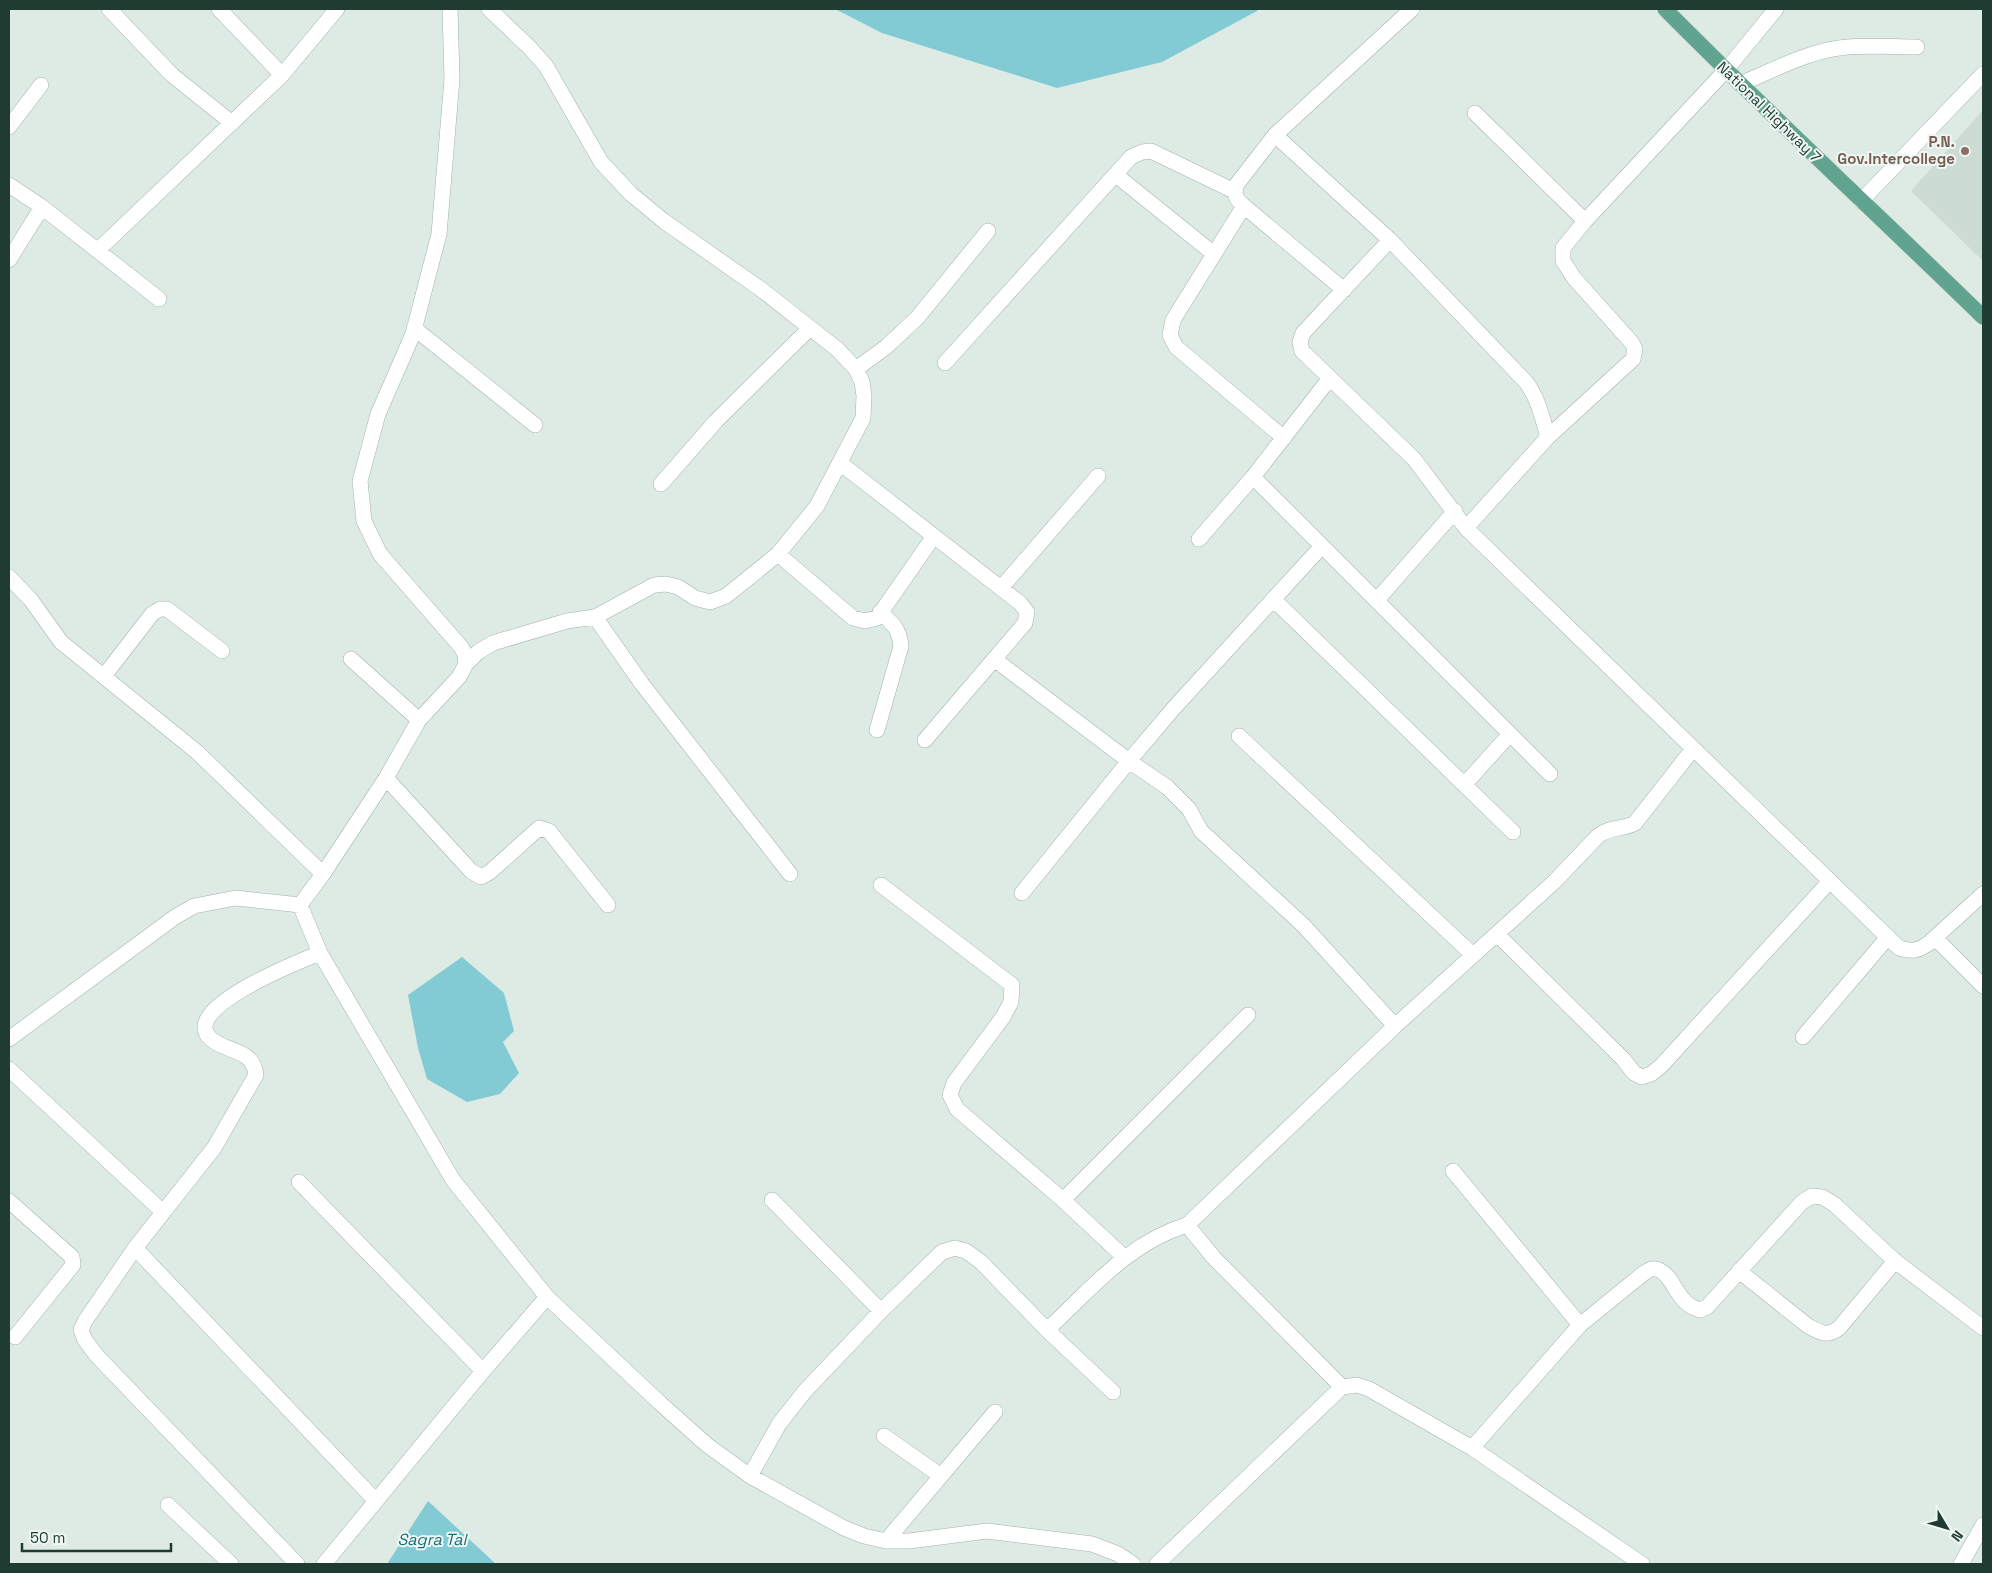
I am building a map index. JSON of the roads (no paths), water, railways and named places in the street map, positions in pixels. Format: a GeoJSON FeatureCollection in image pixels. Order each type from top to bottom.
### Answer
{"type":"FeatureCollection","features":[{"type":"Feature","properties":{"kind":"main road","name":"National Highway 7"},"geometry":{"type":"LineString","coordinates":[[1665,9],[1860,201],[1983,317]]}},
{"type":"Feature","properties":{"kind":"street"},"geometry":{"type":"LineString","coordinates":[[109,9],[172,75],[232,123]]}},
{"type":"Feature","properties":{"kind":"street"},"geometry":{"type":"LineString","coordinates":[[219,9],[282,75]]}},
{"type":"Feature","properties":{"kind":"street"},"geometry":{"type":"LineString","coordinates":[[98,250],[282,75],[337,9]]}},
{"type":"Feature","properties":{"kind":"street"},"geometry":{"type":"LineString","coordinates":[[450,9],[452,79],[439,234],[414,328],[378,414],[360,481],[364,521],[380,554],[461,646],[465,654],[466,664]]}},
{"type":"Feature","properties":{"kind":"street"},"geometry":{"type":"LineString","coordinates":[[300,905],[323,874],[386,778],[419,720],[459,677],[466,664],[478,652],[493,643],[567,622],[596,617],[654,585],[666,584],[678,587],[695,598],[710,602],[726,596],[778,554],[817,506],[863,418],[864,396],[862,382],[849,359],[762,290],[665,222],[631,194],[601,162],[546,66],[489,9]]}},
{"type":"Feature","properties":{"kind":"street"},"geometry":{"type":"LineString","coordinates":[[1344,290],[1236,199],[1234,191],[1237,184],[1275,135],[1412,9]]}},
{"type":"Feature","properties":{"kind":"street"},"geometry":{"type":"LineString","coordinates":[[1466,528],[1548,437],[1633,359],[1635,349],[1632,343],[1574,278],[1563,261],[1564,248],[1585,221],[1726,70],[1776,9]]}},
{"type":"Feature","properties":{"kind":"street"},"geometry":{"type":"LineString","coordinates":[[1740,84],[1811,55],[1831,50],[1847,47],[1918,47]]}},
{"type":"Feature","properties":{"kind":"street"},"geometry":{"type":"LineString","coordinates":[[1860,201],[1983,74]]}},
{"type":"Feature","properties":{"kind":"street"},"geometry":{"type":"LineString","coordinates":[[9,127],[41,85]]}},
{"type":"Feature","properties":{"kind":"street"},"geometry":{"type":"LineString","coordinates":[[1475,113],[1585,221]]}},
{"type":"Feature","properties":{"kind":"street"},"geometry":{"type":"LineString","coordinates":[[1275,135],[1390,240],[1526,382],[1534,392],[1548,437]]}},
{"type":"Feature","properties":{"kind":"street"},"geometry":{"type":"LineString","coordinates":[[945,363],[1116,175],[1132,158],[1142,152],[1152,151],[1234,191]]}},
{"type":"Feature","properties":{"kind":"street"},"geometry":{"type":"LineString","coordinates":[[1116,175],[1214,254]]}},
{"type":"Feature","properties":{"kind":"street"},"geometry":{"type":"LineString","coordinates":[[9,185],[42,207],[159,299]]}},
{"type":"Feature","properties":{"kind":"street"},"geometry":{"type":"LineString","coordinates":[[1244,206],[1174,320],[1170,335],[1176,347],[1284,438]]}},
{"type":"Feature","properties":{"kind":"street"},"geometry":{"type":"LineString","coordinates":[[9,260],[42,207]]}},
{"type":"Feature","properties":{"kind":"street"},"geometry":{"type":"LineString","coordinates":[[856,369],[886,347],[917,318],[988,232]]}},
{"type":"Feature","properties":{"kind":"street"},"geometry":{"type":"LineString","coordinates":[[1390,240],[1303,333],[1300,342],[1302,351],[1414,459],[1466,528],[1899,948],[1912,951],[1920,950],[1983,894]]}},
{"type":"Feature","properties":{"kind":"street"},"geometry":{"type":"LineString","coordinates":[[414,328],[535,425]]}},
{"type":"Feature","properties":{"kind":"street"},"geometry":{"type":"LineString","coordinates":[[661,484],[716,421],[810,328]]}},
{"type":"Feature","properties":{"kind":"street"},"geometry":{"type":"LineString","coordinates":[[1199,539],[1253,477],[1330,378]]}},
{"type":"Feature","properties":{"kind":"street"},"geometry":{"type":"LineString","coordinates":[[840,463],[1020,603],[1027,612],[1026,623],[924,740]]}},
{"type":"Feature","properties":{"kind":"street"},"geometry":{"type":"LineString","coordinates":[[1001,588],[1098,476]]}},
{"type":"Feature","properties":{"kind":"street"},"geometry":{"type":"LineString","coordinates":[[1253,477],[1550,774]]}},
{"type":"Feature","properties":{"kind":"street"},"geometry":{"type":"LineString","coordinates":[[1377,600],[1455,511]]}},
{"type":"Feature","properties":{"kind":"street"},"geometry":{"type":"LineString","coordinates":[[778,554],[853,618],[865,621],[877,618],[934,536]]}},
{"type":"Feature","properties":{"kind":"street"},"geometry":{"type":"LineString","coordinates":[[1022,893],[1129,761],[1322,546]]}},
{"type":"Feature","properties":{"kind":"street"},"geometry":{"type":"LineString","coordinates":[[9,577],[31,600],[61,642],[198,752],[323,874]]}},
{"type":"Feature","properties":{"kind":"street"},"geometry":{"type":"LineString","coordinates":[[1273,599],[1513,832]]}},
{"type":"Feature","properties":{"kind":"street"},"geometry":{"type":"LineString","coordinates":[[104,676],[152,614],[160,609],[167,609],[222,651]]}},
{"type":"Feature","properties":{"kind":"street"},"geometry":{"type":"LineString","coordinates":[[878,730],[901,646],[899,633],[893,624],[880,612]]}},
{"type":"Feature","properties":{"kind":"street"},"geometry":{"type":"LineString","coordinates":[[596,617],[642,684],[790,874]]}},
{"type":"Feature","properties":{"kind":"street"},"geometry":{"type":"LineString","coordinates":[[351,659],[419,720]]}},
{"type":"Feature","properties":{"kind":"street"},"geometry":{"type":"LineString","coordinates":[[994,659],[1129,761],[1167,787],[1188,809],[1201,831],[1304,926],[1395,1026]]}},
{"type":"Feature","properties":{"kind":"street"},"geometry":{"type":"LineString","coordinates":[[1464,785],[1510,734]]}},
{"type":"Feature","properties":{"kind":"street"},"geometry":{"type":"LineString","coordinates":[[1239,736],[1473,955]]}},
{"type":"Feature","properties":{"kind":"street"},"geometry":{"type":"LineString","coordinates":[[1046,1330],[1124,1257],[1166,1231],[1187,1226],[1395,1026],[1554,882],[1604,831],[1612,828],[1628,827],[1635,822],[1693,749]]}},
{"type":"Feature","properties":{"kind":"street"},"geometry":{"type":"LineString","coordinates":[[386,778],[471,871],[481,876],[490,872],[539,828],[549,831],[608,905]]}},
{"type":"Feature","properties":{"kind":"street"},"geometry":{"type":"LineString","coordinates":[[1497,934],[1623,1059],[1634,1073],[1642,1077],[1651,1074],[1661,1066],[1830,880]]}},
{"type":"Feature","properties":{"kind":"street"},"geometry":{"type":"LineString","coordinates":[[881,885],[1012,985],[1011,1002],[1003,1017],[954,1083],[950,1096],[957,1109],[1063,1200],[1124,1257]]}},
{"type":"Feature","properties":{"kind":"street"},"geometry":{"type":"LineString","coordinates":[[9,1039],[175,917],[194,906],[236,898],[300,905]]}},
{"type":"Feature","properties":{"kind":"street"},"geometry":{"type":"LineString","coordinates":[[300,905],[320,952],[453,1180],[547,1297],[660,1403],[708,1445],[750,1476],[844,1528],[864,1536],[886,1541],[909,1541],[987,1530],[1092,1544],[1118,1554],[1133,1564]]}},
{"type":"Feature","properties":{"kind":"street"},"geometry":{"type":"LineString","coordinates":[[1803,1037],[1888,937]]}},
{"type":"Feature","properties":{"kind":"street"},"geometry":{"type":"LineString","coordinates":[[1935,938],[1983,986]]}},
{"type":"Feature","properties":{"kind":"street"},"geometry":{"type":"LineString","coordinates":[[297,1564],[97,1356],[85,1340],[81,1330],[85,1321],[135,1248],[214,1148],[256,1075],[255,1065],[248,1057],[210,1039],[205,1031],[206,1020],[212,1012],[248,985],[320,952]]}},
{"type":"Feature","properties":{"kind":"street"},"geometry":{"type":"LineString","coordinates":[[1063,1200],[1248,1015]]}},
{"type":"Feature","properties":{"kind":"street"},"geometry":{"type":"LineString","coordinates":[[9,1069],[163,1212]]}},
{"type":"Feature","properties":{"kind":"street"},"geometry":{"type":"LineString","coordinates":[[1452,1171],[1580,1325]]}},
{"type":"Feature","properties":{"kind":"street"},"geometry":{"type":"LineString","coordinates":[[299,1182],[483,1371]]}},
{"type":"Feature","properties":{"kind":"street"},"geometry":{"type":"LineString","coordinates":[[1472,1448],[1580,1325],[1644,1273],[1652,1269],[1658,1269],[1690,1307],[1700,1310],[1707,1307],[1802,1202],[1812,1196],[1822,1197],[1834,1204],[1895,1261],[1983,1328]]}},
{"type":"Feature","properties":{"kind":"street"},"geometry":{"type":"LineString","coordinates":[[772,1200],[881,1311]]}},
{"type":"Feature","properties":{"kind":"street"},"geometry":{"type":"LineString","coordinates":[[11,1208],[72,1257],[72,1265],[15,1336]]}},
{"type":"Feature","properties":{"kind":"street"},"geometry":{"type":"LineString","coordinates":[[1187,1226],[1214,1258],[1342,1387]]}},
{"type":"Feature","properties":{"kind":"street"},"geometry":{"type":"LineString","coordinates":[[135,1248],[376,1501]]}},
{"type":"Feature","properties":{"kind":"street"},"geometry":{"type":"LineString","coordinates":[[750,1476],[779,1424],[805,1391],[881,1311],[942,1252],[955,1248],[966,1251],[981,1262],[1046,1330],[1113,1392]]}},
{"type":"Feature","properties":{"kind":"street"},"geometry":{"type":"LineString","coordinates":[[1739,1271],[1808,1326],[1821,1334],[1831,1334],[1839,1328],[1895,1261]]}},
{"type":"Feature","properties":{"kind":"street"},"geometry":{"type":"LineString","coordinates":[[324,1564],[483,1371],[547,1297]]}},
{"type":"Feature","properties":{"kind":"street"},"geometry":{"type":"LineString","coordinates":[[1157,1564],[1342,1387],[1357,1385],[1370,1389],[1472,1448],[1642,1564]]}},
{"type":"Feature","properties":{"kind":"street"},"geometry":{"type":"LineString","coordinates":[[886,1541],[995,1412]]}},
{"type":"Feature","properties":{"kind":"street"},"geometry":{"type":"LineString","coordinates":[[884,1436],[941,1476]]}},
{"type":"Feature","properties":{"kind":"street"},"geometry":{"type":"LineString","coordinates":[[168,1505],[231,1564]]}},
{"type":"Feature","properties":{"kind":"street"},"geometry":{"type":"LineString","coordinates":[[1961,1564],[1983,1525]]}},
{"type":"Feature","properties":{"kind":"water"},"geometry":{"type":"Polygon","coordinates":[[[835,9],[1258,9],[1162,62],[1057,88],[882,33],[835,9]]]}},
{"type":"Feature","properties":{"kind":"water"},"geometry":{"type":"Polygon","coordinates":[[[462,957],[504,993],[514,1031],[503,1042],[519,1073],[500,1094],[467,1102],[427,1079],[418,1048],[408,995],[462,957]]]}},
{"type":"Feature","properties":{"kind":"water","name":"Sagra Tal"},"geometry":{"type":"Polygon","coordinates":[[[428,1501],[496,1564],[387,1564],[428,1501]]]}},
{"type":"Feature","properties":{"kind":"place","name":"P.N. Gov.Intercollege"},"geometry":{"type":"Point","coordinates":[1965,151]}}]}
